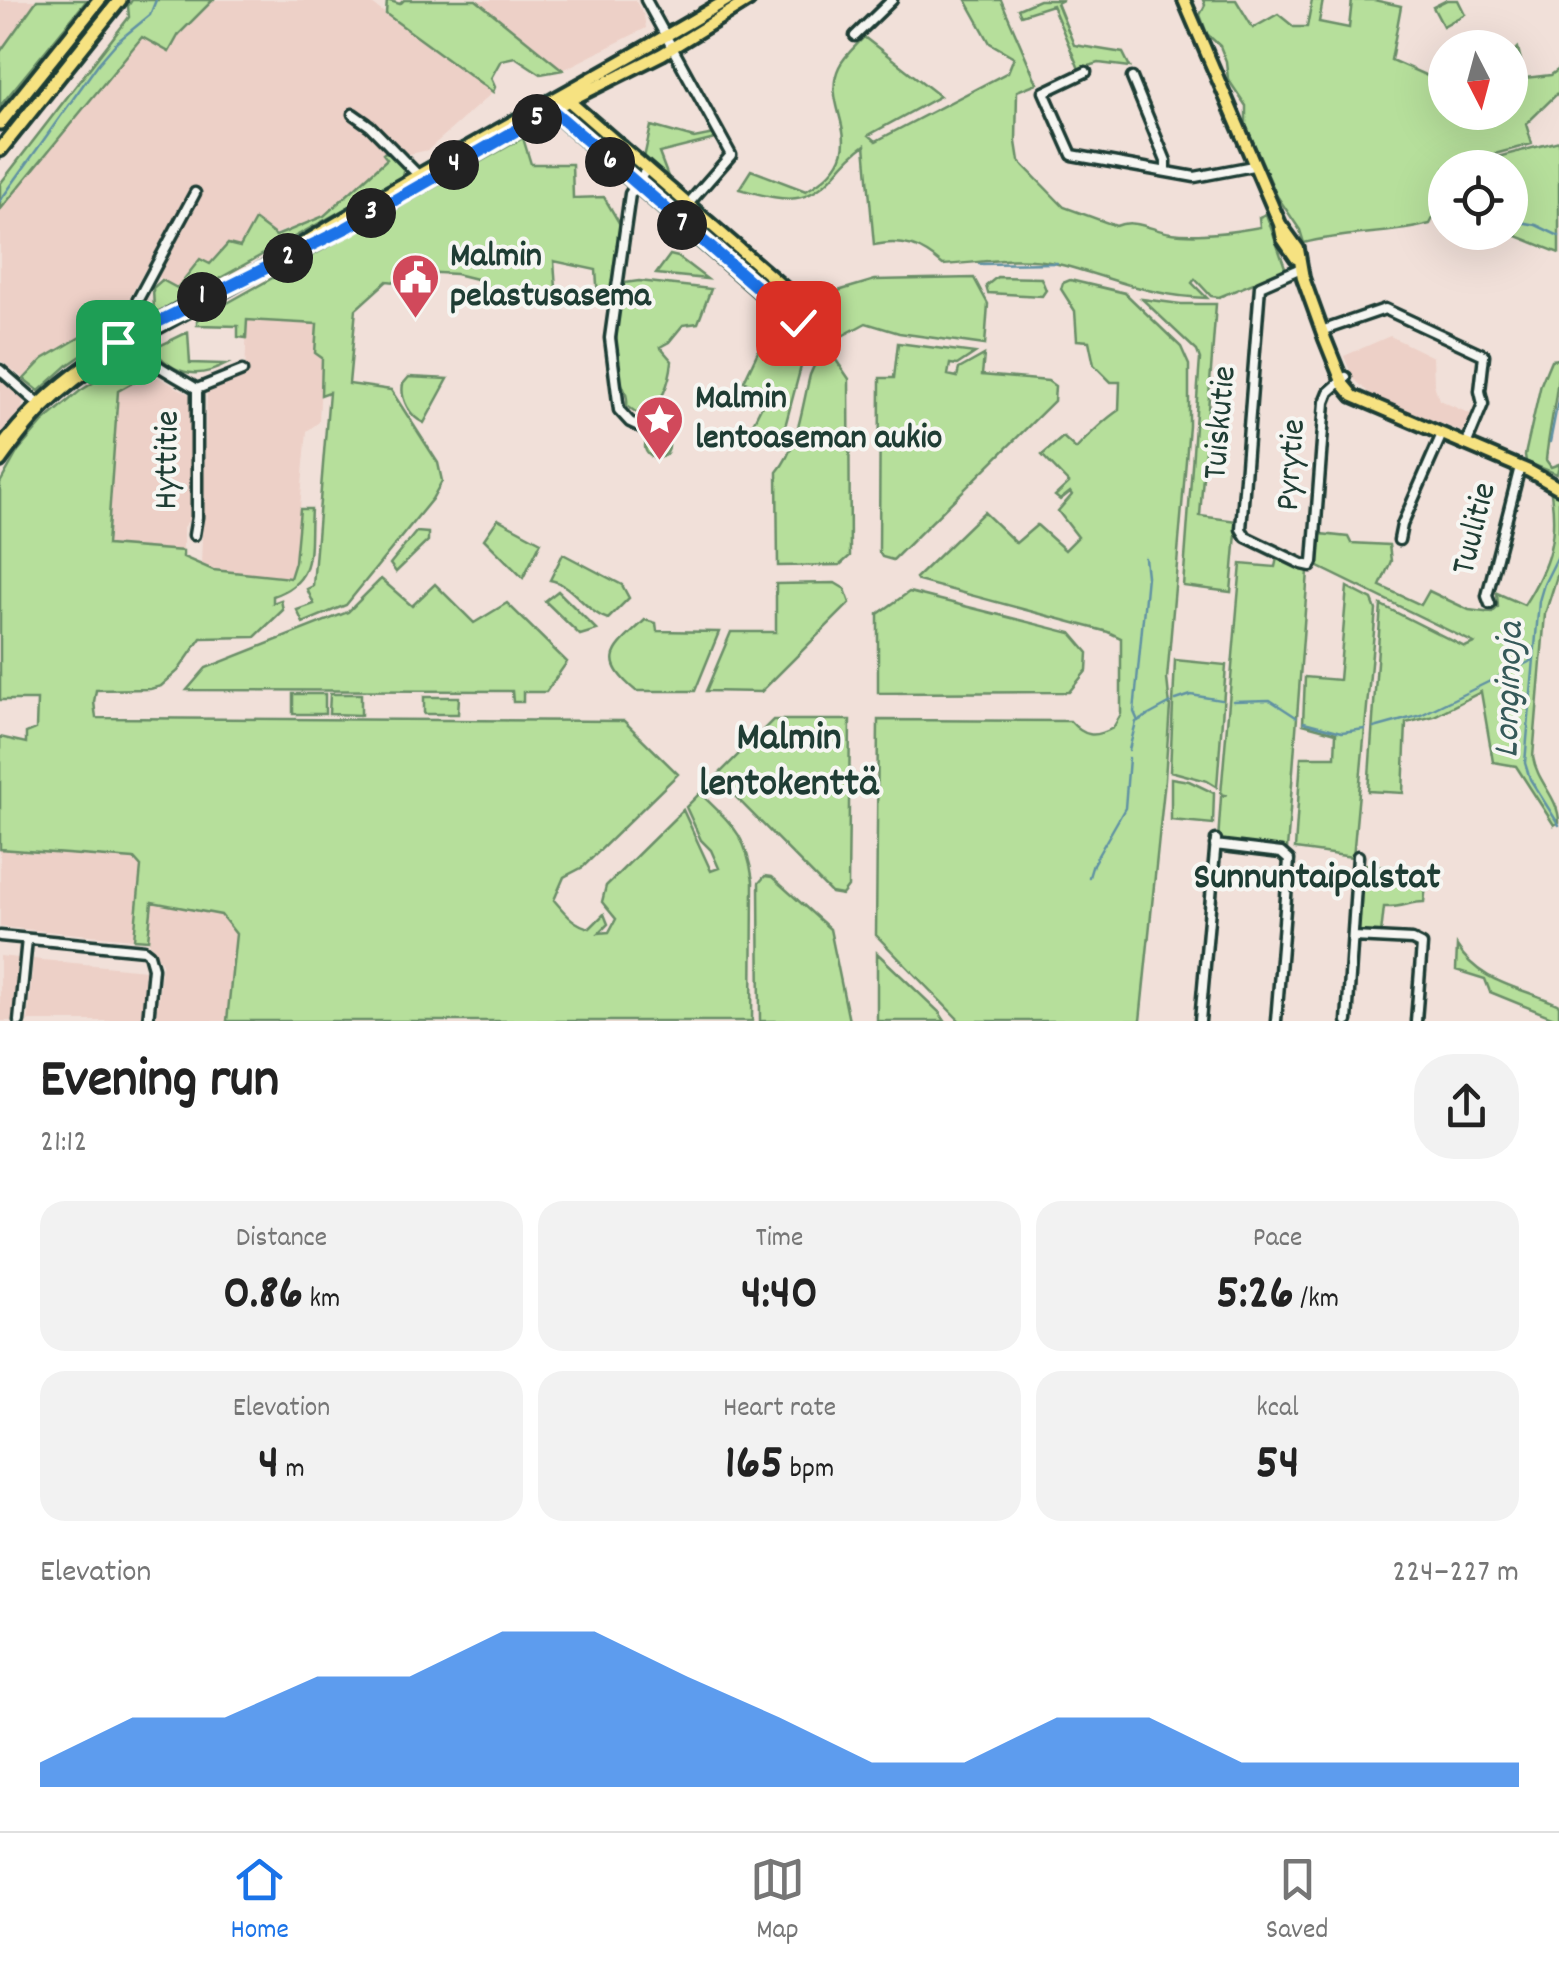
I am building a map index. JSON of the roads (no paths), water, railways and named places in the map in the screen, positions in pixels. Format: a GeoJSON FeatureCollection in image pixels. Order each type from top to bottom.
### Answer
{"type":"FeatureCollection","features":[{"type":"Feature","properties":{"kind":"highway"},"geometry":{"type":"LineString","coordinates":[[0,122],[98,0]]}},
{"type":"Feature","properties":{"kind":"highway"},"geometry":{"type":"LineString","coordinates":[[0,150],[120,0]]}},
{"type":"Feature","properties":{"kind":"main road"},"geometry":{"type":"LineString","coordinates":[[668,43],[727,0]]}},
{"type":"Feature","properties":{"kind":"main road"},"geometry":{"type":"LineString","coordinates":[[0,449],[41,406],[205,296],[749,0]]}},
{"type":"Feature","properties":{"kind":"main road"},"geometry":{"type":"LineString","coordinates":[[1184,0],[1284,239],[1301,268],[1352,396],[1559,485]]}},
{"type":"Feature","properties":{"kind":"main road"},"geometry":{"type":"LineString","coordinates":[[548,108],[792,320],[806,320],[805,306],[565,98]]}},
{"type":"Feature","properties":{"kind":"main road"},"geometry":{"type":"LineString","coordinates":[[0,461],[41,406]]}},
{"type":"Feature","properties":{"kind":"street"},"geometry":{"type":"LineString","coordinates":[[646,0],[732,155],[675,219]]}},
{"type":"Feature","properties":{"kind":"street"},"geometry":{"type":"LineString","coordinates":[[855,36],[892,0]]}},
{"type":"Feature","properties":{"kind":"street"},"geometry":{"type":"LineString","coordinates":[[1086,72],[1044,92],[1072,154],[1195,178],[1254,166]]}},
{"type":"Feature","properties":{"kind":"street"},"geometry":{"type":"LineString","coordinates":[[1132,78],[1166,161],[1166,172]]}},
{"type":"Feature","properties":{"kind":"street"},"geometry":{"type":"LineString","coordinates":[[352,114],[370,126],[422,179]]}},
{"type":"Feature","properties":{"kind":"street"},"geometry":{"type":"LineString","coordinates":[[646,170],[630,194],[610,338],[619,410],[630,422],[647,430]]}},
{"type":"Feature","properties":{"kind":"street"},"geometry":{"type":"LineString","coordinates":[[137,338],[128,323],[129,313],[195,192]]}},
{"type":"Feature","properties":{"kind":"street","name":"Tuiskutie"},"geometry":{"type":"LineString","coordinates":[[1301,268],[1260,286],[1241,529],[1246,537],[1310,566]]}},
{"type":"Feature","properties":{"kind":"street"},"geometry":{"type":"LineString","coordinates":[[1324,331],[1385,308],[1484,355],[1480,387],[1483,404],[1466,445]]}},
{"type":"Feature","properties":{"kind":"street","name":"Hyttitie"},"geometry":{"type":"LineString","coordinates":[[137,338],[146,354],[166,374],[197,389],[194,535]]}},
{"type":"Feature","properties":{"kind":"street"},"geometry":{"type":"LineString","coordinates":[[0,370],[41,406]]}},
{"type":"Feature","properties":{"kind":"street"},"geometry":{"type":"LineString","coordinates":[[197,389],[242,371]]}},
{"type":"Feature","properties":{"kind":"street","name":"Pyrytie"},"geometry":{"type":"LineString","coordinates":[[1310,566],[1325,402],[1329,392],[1344,379]]}},
{"type":"Feature","properties":{"kind":"street"},"geometry":{"type":"LineString","coordinates":[[1399,540],[1442,434]]}},
{"type":"Feature","properties":{"kind":"street","name":"Tuulitie"},"geometry":{"type":"LineString","coordinates":[[1490,604],[1487,596],[1525,470]]}},
{"type":"Feature","properties":{"kind":"street"},"geometry":{"type":"LineString","coordinates":[[1200,1021],[1215,842],[1281,853],[1289,860],[1276,1021]]}},
{"type":"Feature","properties":{"kind":"street"},"geometry":{"type":"LineString","coordinates":[[1347,1021],[1358,856]]}},
{"type":"Feature","properties":{"kind":"street"},"geometry":{"type":"LineString","coordinates":[[0,936],[138,949],[149,954],[153,968],[148,1021]]}},
{"type":"Feature","properties":{"kind":"street"},"geometry":{"type":"LineString","coordinates":[[1354,937],[1420,942],[1416,1021]]}},
{"type":"Feature","properties":{"kind":"street"},"geometry":{"type":"LineString","coordinates":[[20,1021],[27,939]]}},
{"type":"Feature","properties":{"kind":"waterway"},"geometry":{"type":"LineString","coordinates":[[0,201],[98,64],[150,15],[156,0]]}},
{"type":"Feature","properties":{"kind":"waterway"},"geometry":{"type":"LineString","coordinates":[[1528,223],[1559,236]]}},
{"type":"Feature","properties":{"kind":"waterway"},"geometry":{"type":"LineString","coordinates":[[979,264],[1057,263]]}},
{"type":"Feature","properties":{"kind":"waterway","name":"Longinoja"},"geometry":{"type":"LineString","coordinates":[[1550,442],[1559,396]]}},
{"type":"Feature","properties":{"kind":"waterway","name":"Longinoja"},"geometry":{"type":"LineString","coordinates":[[1559,554],[1539,601],[1525,763],[1530,779],[1559,825]]}},
{"type":"Feature","properties":{"kind":"waterway"},"geometry":{"type":"LineString","coordinates":[[1138,721],[1134,712],[1147,576],[1145,558]]}},
{"type":"Feature","properties":{"kind":"waterway"},"geometry":{"type":"LineString","coordinates":[[1374,728],[1421,715],[1533,660]]}},
{"type":"Feature","properties":{"kind":"waterway"},"geometry":{"type":"LineString","coordinates":[[1176,700],[1191,695],[1221,700]]}},
{"type":"Feature","properties":{"kind":"waterway"},"geometry":{"type":"LineString","coordinates":[[1233,701],[1270,700],[1296,717]]}},
{"type":"Feature","properties":{"kind":"waterway"},"geometry":{"type":"LineString","coordinates":[[1129,750],[1136,722],[1171,703]]}},
{"type":"Feature","properties":{"kind":"waterway"},"geometry":{"type":"LineString","coordinates":[[1304,722],[1342,732],[1365,729]]}},
{"type":"Feature","properties":{"kind":"waterway"},"geometry":{"type":"LineString","coordinates":[[1089,877],[1125,808],[1129,758]]}},
{"type":"Feature","properties":{"kind":"place","name":"Malmin pelastusasema"},"geometry":{"type":"Point","coordinates":[415,320]}},
{"type":"Feature","properties":{"kind":"place","name":"Malmin lentoaseman aukio"},"geometry":{"type":"Point","coordinates":[660,462]}},
{"type":"Feature","properties":{"kind":"district","name":"Malmin lentokenttä"},"geometry":{"type":"Point","coordinates":[789,763]}},
{"type":"Feature","properties":{"kind":"district","name":"Sunnuntaipalstat"},"geometry":{"type":"Point","coordinates":[1317,879]}}]}
